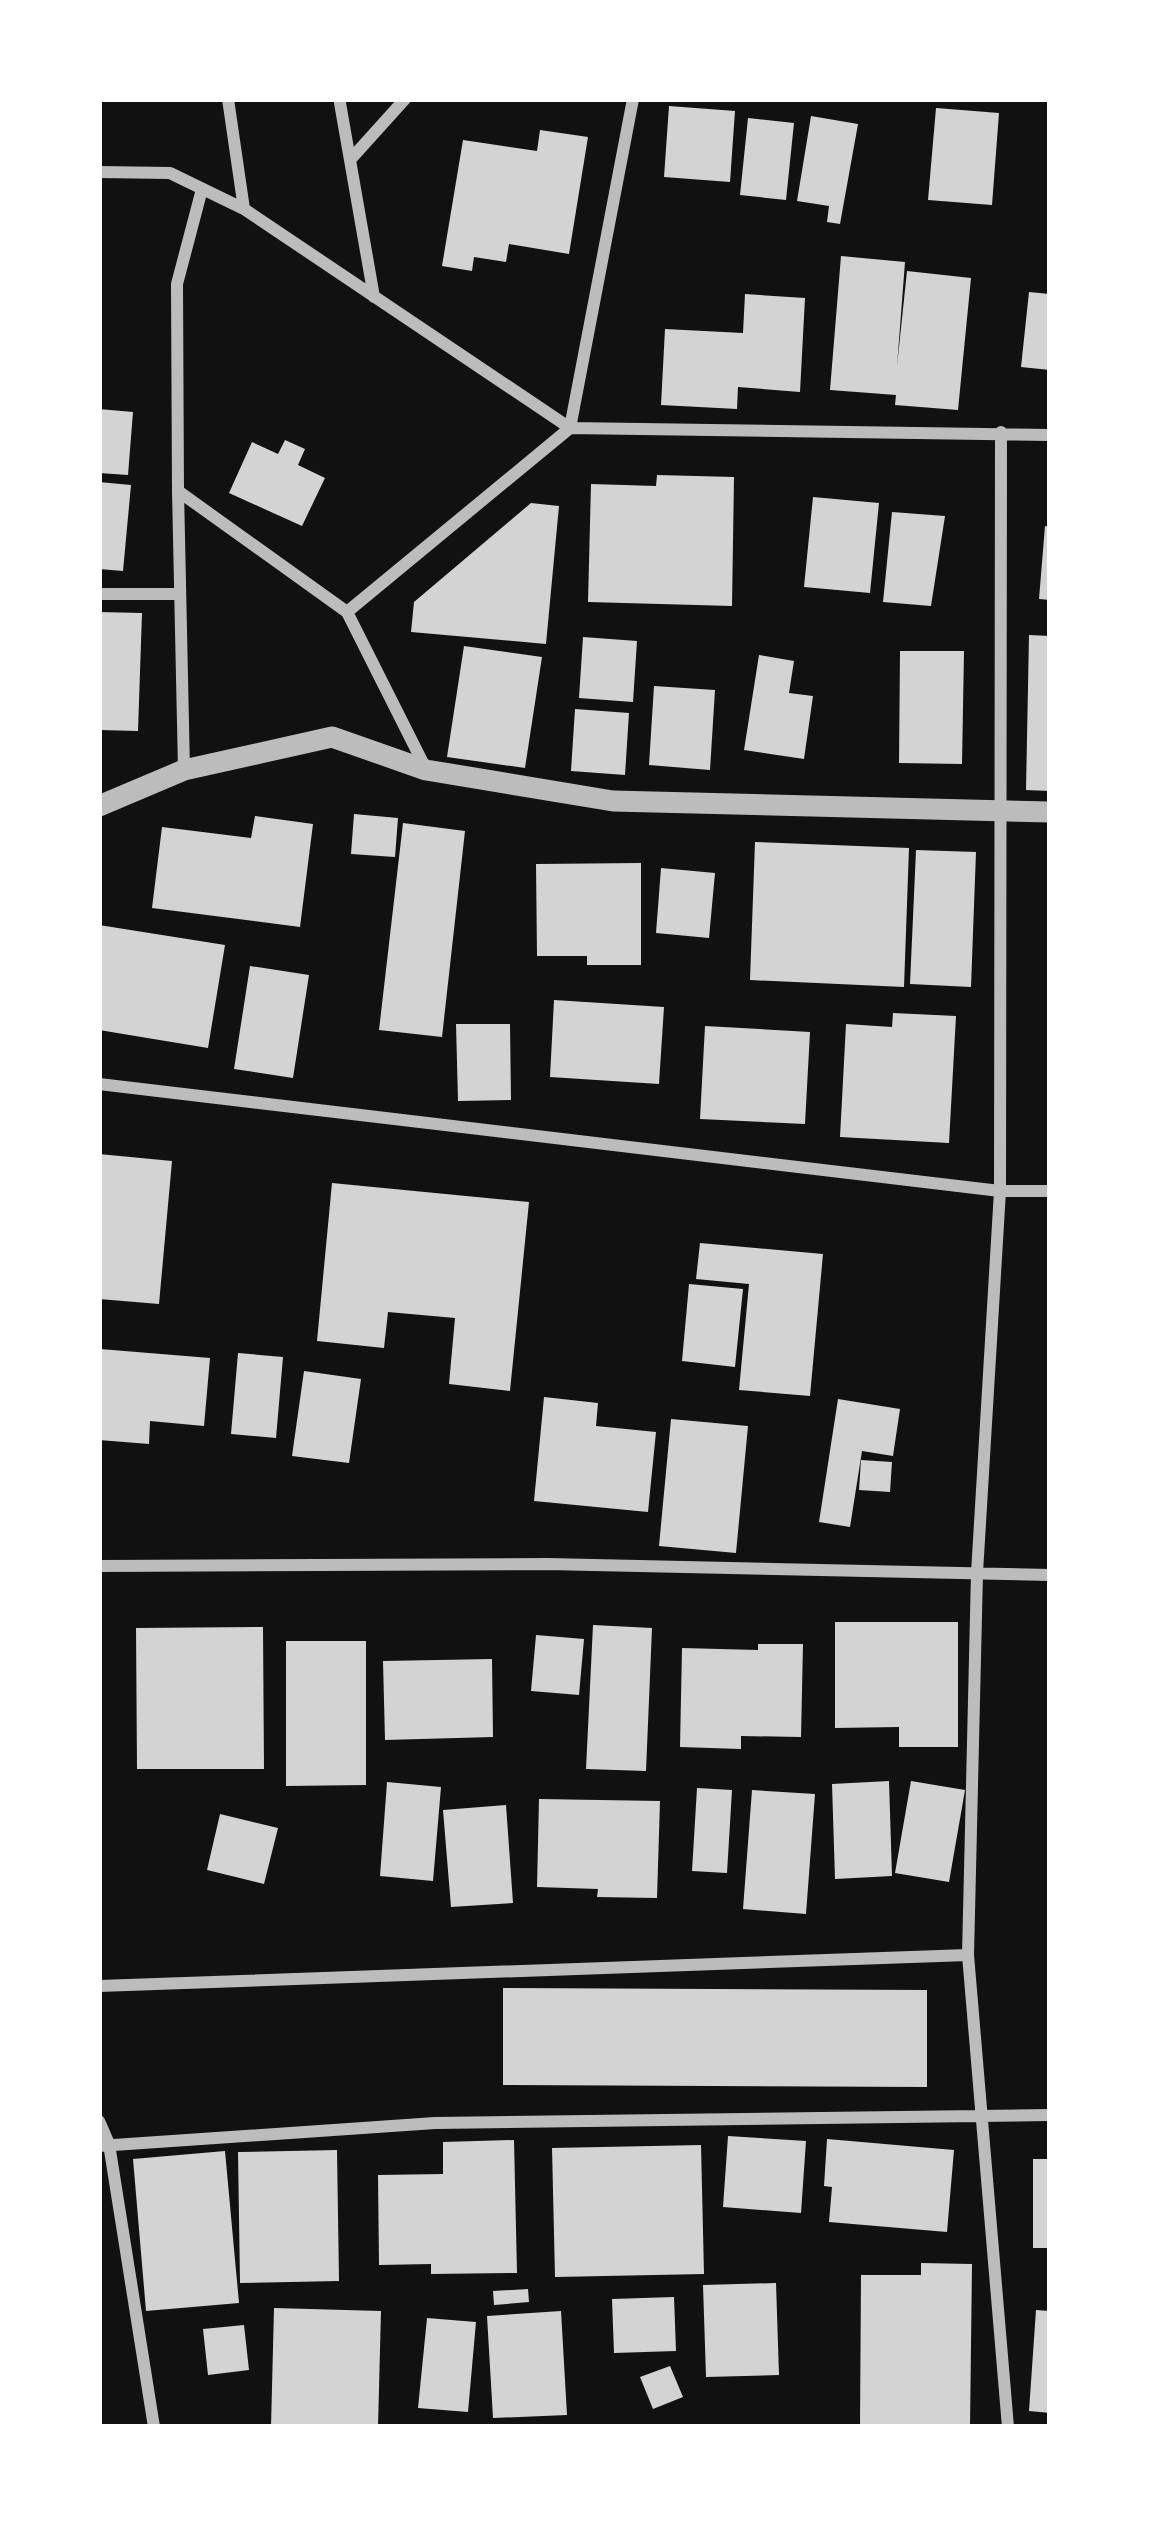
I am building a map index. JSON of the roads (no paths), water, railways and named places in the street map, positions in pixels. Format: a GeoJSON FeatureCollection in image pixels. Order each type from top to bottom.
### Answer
{"type":"FeatureCollection","features":[{"type":"Feature","properties":{"kind":"street"},"geometry":{"type":"LineString","coordinates":[[229,99],[244,209]]}},
{"type":"Feature","properties":{"kind":"street"},"geometry":{"type":"LineString","coordinates":[[350,160],[405,99]]}},
{"type":"Feature","properties":{"kind":"street"},"geometry":{"type":"LineString","coordinates":[[347,612],[570,428],[633,99]]}},
{"type":"Feature","properties":{"kind":"street"},"geometry":{"type":"LineString","coordinates":[[340,103],[374,297]]}},
{"type":"Feature","properties":{"kind":"street"},"geometry":{"type":"LineString","coordinates":[[99,172],[170,173],[244,209],[570,428],[1050,435]]}},
{"type":"Feature","properties":{"kind":"street"},"geometry":{"type":"LineString","coordinates":[[184,770],[176,594],[177,284],[202,189]]}},
{"type":"Feature","properties":{"kind":"street"},"geometry":{"type":"LineString","coordinates":[[1001,432],[1000,1191],[977,1573],[968,1954],[1008,2427]]}},
{"type":"Feature","properties":{"kind":"street"},"geometry":{"type":"LineString","coordinates":[[178,491],[347,612],[426,770]]}},
{"type":"Feature","properties":{"kind":"street"},"geometry":{"type":"LineString","coordinates":[[99,593],[176,594]]}},
{"type":"Feature","properties":{"kind":"street"},"geometry":{"type":"LineString","coordinates":[[99,806],[184,770],[332,736],[426,770],[613,801],[1050,812]]}},
{"type":"Feature","properties":{"kind":"street"},"geometry":{"type":"LineString","coordinates":[[99,1084],[1000,1191],[1050,1191]]}},
{"type":"Feature","properties":{"kind":"street"},"geometry":{"type":"LineString","coordinates":[[99,1566],[548,1564],[1050,1575]]}},
{"type":"Feature","properties":{"kind":"street"},"geometry":{"type":"LineString","coordinates":[[99,1986],[968,1954]]}},
{"type":"Feature","properties":{"kind":"street"},"geometry":{"type":"LineString","coordinates":[[104,2145],[435,2122],[1050,2114]]}},
{"type":"Feature","properties":{"kind":"street"},"geometry":{"type":"LineString","coordinates":[[99,2120],[154,2427]]}}]}
